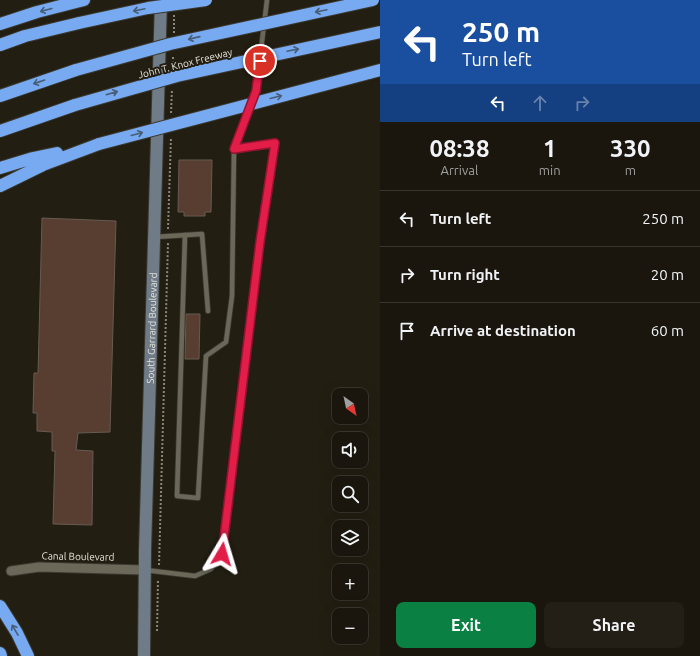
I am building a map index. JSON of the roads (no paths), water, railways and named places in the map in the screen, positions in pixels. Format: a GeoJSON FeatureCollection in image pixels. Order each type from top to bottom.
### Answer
{"type":"FeatureCollection","features":[{"type":"Feature","properties":{"kind":"highway"},"geometry":{"type":"LineString","coordinates":[[0,24],[36,12],[84,0]]}},
{"type":"Feature","properties":{"kind":"highway"},"geometry":{"type":"LineString","coordinates":[[0,45],[25,36],[79,23],[148,8],[206,0]]}},
{"type":"Feature","properties":{"kind":"highway","name":"John T. Knox Freeway"},"geometry":{"type":"LineString","coordinates":[[0,96],[76,70],[184,40],[373,0]]}},
{"type":"Feature","properties":{"kind":"highway","name":"John T. Knox Freeway"},"geometry":{"type":"LineString","coordinates":[[0,131],[75,105],[177,76],[380,32]]}},
{"type":"Feature","properties":{"kind":"highway"},"geometry":{"type":"LineString","coordinates":[[0,168],[34,158],[99,144],[376,71]]}},
{"type":"Feature","properties":{"kind":"highway"},"geometry":{"type":"LineString","coordinates":[[0,186],[43,165],[99,144]]}},
{"type":"Feature","properties":{"kind":"highway"},"geometry":{"type":"LineString","coordinates":[[0,606],[17,633],[28,656]]}},
{"type":"Feature","properties":{"kind":"street","name":"South Garrard Boulevard"},"geometry":{"type":"LineString","coordinates":[[144,656],[145,570],[161,0]]}},
{"type":"Feature","properties":{"kind":"street","name":"Canal Boulevard"},"geometry":{"type":"LineString","coordinates":[[11,571],[39,566],[145,570]]}},
{"type":"Feature","properties":{"kind":"lane"},"geometry":{"type":"LineString","coordinates":[[185,235],[177,496],[198,498],[206,356],[226,342],[232,296],[234,149],[256,91],[267,0]]}},
{"type":"Feature","properties":{"kind":"lane"},"geometry":{"type":"LineString","coordinates":[[145,570],[196,576],[211,569],[222,554],[260,242],[275,143],[234,149]]}},
{"type":"Feature","properties":{"kind":"lane"},"geometry":{"type":"LineString","coordinates":[[154,237],[202,234],[208,311]]}}]}
